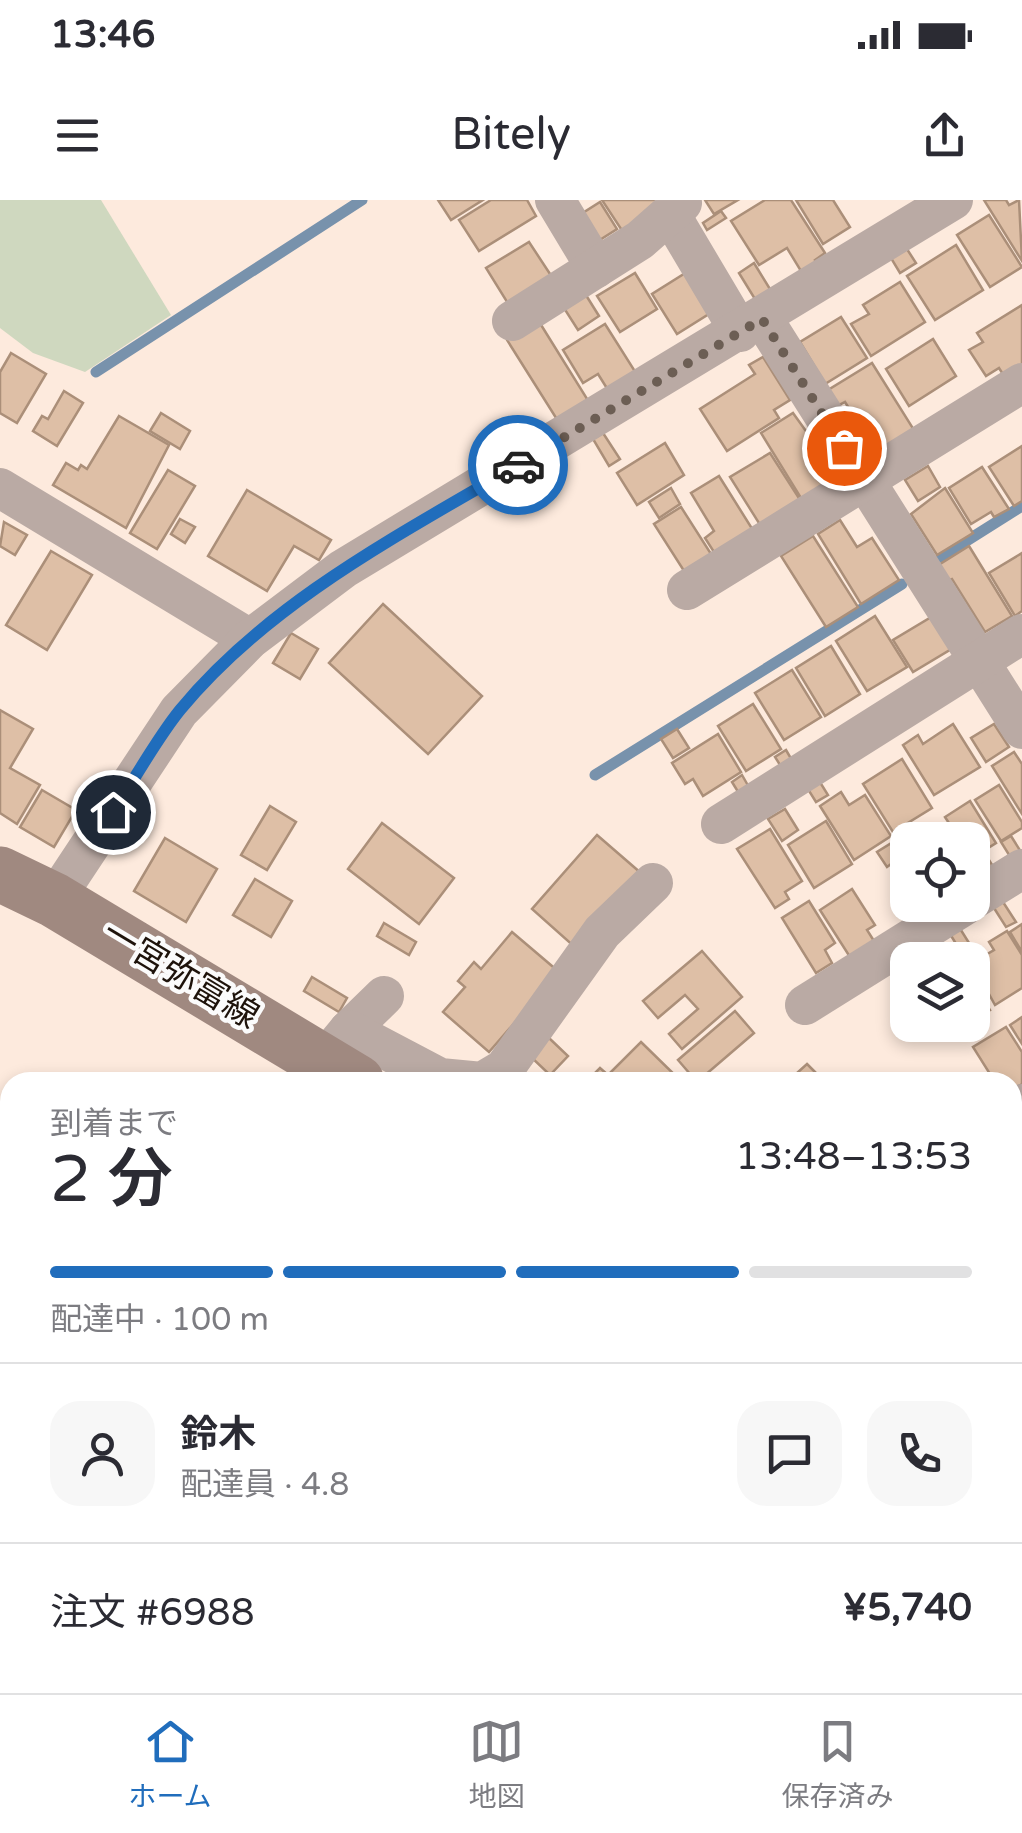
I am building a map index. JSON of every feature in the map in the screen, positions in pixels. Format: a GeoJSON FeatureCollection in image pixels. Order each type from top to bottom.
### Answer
{"type":"FeatureCollection","features":[{"type":"Feature","properties":{"kind":"main road","name":"一宮弥富線"},"geometry":{"type":"LineString","coordinates":[[0,874],[344,1057]]}},
{"type":"Feature","properties":{"kind":"street"},"geometry":{"type":"LineString","coordinates":[[555,200],[596,268]]}},
{"type":"Feature","properties":{"kind":"street"},"geometry":{"type":"LineString","coordinates":[[54,900],[179,711],[250,639],[343,570],[953,200]]}},
{"type":"Feature","properties":{"kind":"street"},"geometry":{"type":"LineString","coordinates":[[512,321],[640,240],[675,207],[751,326],[864,480],[1022,729]]}},
{"type":"Feature","properties":{"kind":"street"},"geometry":{"type":"LineString","coordinates":[[687,590],[1022,383]]}},
{"type":"Feature","properties":{"kind":"street"},"geometry":{"type":"LineString","coordinates":[[0,488],[250,639]]}},
{"type":"Feature","properties":{"kind":"street"},"geometry":{"type":"LineString","coordinates":[[720,824],[1022,634]]}},
{"type":"Feature","properties":{"kind":"street"},"geometry":{"type":"LineString","coordinates":[[990,889],[1022,869]]}},
{"type":"Feature","properties":{"kind":"street"},"geometry":{"type":"LineString","coordinates":[[498,1072],[602,932],[653,882]]}},
{"type":"Feature","properties":{"kind":"street"},"geometry":{"type":"LineString","coordinates":[[806,1005],[938,922]]}},
{"type":"Feature","properties":{"kind":"street"},"geometry":{"type":"LineString","coordinates":[[384,996],[344,1057],[413,1072]]}},
{"type":"Feature","properties":{"kind":"green space"},"geometry":{"type":"Polygon","coordinates":[[[0,200],[101,200],[171,315],[85,372],[33,353],[0,328],[0,200]]]}},
{"type":"Feature","properties":{"kind":"building"},"geometry":{"type":"Polygon","coordinates":[[[438,200],[483,200],[451,220],[438,200]]]}},
{"type":"Feature","properties":{"kind":"building"},"geometry":{"type":"Polygon","coordinates":[[[491,200],[527,200],[536,216],[479,251],[459,220],[491,200]]]}},
{"type":"Feature","properties":{"kind":"building"},"geometry":{"type":"Polygon","coordinates":[[[602,200],[661,200],[625,235],[602,200]]]}},
{"type":"Feature","properties":{"kind":"building"},"geometry":{"type":"Polygon","coordinates":[[[705,200],[738,200],[714,214],[705,200]]]}},
{"type":"Feature","properties":{"kind":"building"},"geometry":{"type":"Polygon","coordinates":[[[765,200],[791,200],[825,253],[815,260],[819,266],[804,276],[787,248],[759,265],[731,221],[765,200]]]}},
{"type":"Feature","properties":{"kind":"building"},"geometry":{"type":"Polygon","coordinates":[[[796,200],[833,200],[850,227],[823,244],[796,200]]]}},
{"type":"Feature","properties":{"kind":"building"},"geometry":{"type":"Polygon","coordinates":[[[984,200],[1006,200],[1009,205],[1019,200],[1022,261],[984,200]]]}},
{"type":"Feature","properties":{"kind":"building"},"geometry":{"type":"Polygon","coordinates":[[[600,202],[617,229],[595,243],[578,216],[600,202]]]}},
{"type":"Feature","properties":{"kind":"building"},"geometry":{"type":"Polygon","coordinates":[[[721,211],[726,218],[707,230],[703,223],[721,211]]]}},
{"type":"Feature","properties":{"kind":"building"},"geometry":{"type":"Polygon","coordinates":[[[989,215],[1022,267],[990,287],[957,235],[989,215]]]}},
{"type":"Feature","properties":{"kind":"building"},"geometry":{"type":"Polygon","coordinates":[[[529,242],[552,277],[509,305],[486,268],[529,242]]]}},
{"type":"Feature","properties":{"kind":"building"},"geometry":{"type":"Polygon","coordinates":[[[903,243],[916,263],[900,273],[888,253],[903,243]]]}},
{"type":"Feature","properties":{"kind":"building"},"geometry":{"type":"Polygon","coordinates":[[[956,245],[983,290],[935,320],[907,276],[956,245]]]}},
{"type":"Feature","properties":{"kind":"building"},"geometry":{"type":"Polygon","coordinates":[[[754,263],[773,294],[758,304],[739,273],[754,263]]]}},
{"type":"Feature","properties":{"kind":"building"},"geometry":{"type":"Polygon","coordinates":[[[687,272],[712,312],[677,334],[652,294],[687,272]]]}},
{"type":"Feature","properties":{"kind":"building"},"geometry":{"type":"Polygon","coordinates":[[[635,273],[657,309],[620,332],[597,296],[635,273]]]}},
{"type":"Feature","properties":{"kind":"building"},"geometry":{"type":"Polygon","coordinates":[[[900,282],[925,322],[871,356],[851,324],[869,314],[863,305],[900,282]]]}},
{"type":"Feature","properties":{"kind":"building"},"geometry":{"type":"Polygon","coordinates":[[[584,292],[599,316],[578,330],[562,305],[584,292]]]}},
{"type":"Feature","properties":{"kind":"building"},"geometry":{"type":"Polygon","coordinates":[[[1022,305],[1022,369],[1006,379],[999,368],[986,376],[969,350],[983,342],[977,333],[1022,305]]]}},
{"type":"Feature","properties":{"kind":"building"},"geometry":{"type":"Polygon","coordinates":[[[841,317],[867,358],[825,384],[800,342],[841,317]]]}},
{"type":"Feature","properties":{"kind":"building"},"geometry":{"type":"Polygon","coordinates":[[[538,320],[589,402],[558,421],[507,340],[538,320]]]}},
{"type":"Feature","properties":{"kind":"building"},"geometry":{"type":"Polygon","coordinates":[[[605,324],[636,373],[608,390],[598,374],[583,383],[563,350],[605,324]]]}},
{"type":"Feature","properties":{"kind":"building"},"geometry":{"type":"Polygon","coordinates":[[[933,339],[956,376],[909,406],[886,369],[933,339]]]}},
{"type":"Feature","properties":{"kind":"building"},"geometry":{"type":"Polygon","coordinates":[[[11,353],[46,374],[17,423],[0,413],[0,372],[11,353]]]}},
{"type":"Feature","properties":{"kind":"building"},"geometry":{"type":"Polygon","coordinates":[[[763,357],[790,400],[774,410],[779,418],[727,451],[700,409],[755,374],[749,365],[763,357]]]}},
{"type":"Feature","properties":{"kind":"building"},"geometry":{"type":"Polygon","coordinates":[[[872,363],[914,430],[877,454],[845,402],[837,406],[828,390],[872,363]]]}},
{"type":"Feature","properties":{"kind":"building"},"geometry":{"type":"Polygon","coordinates":[[[64,391],[83,403],[57,446],[33,431],[42,416],[48,419],[64,391]]]}},
{"type":"Feature","properties":{"kind":"building"},"geometry":{"type":"Polygon","coordinates":[[[161,413],[190,431],[180,449],[150,431],[161,413]]]}},
{"type":"Feature","properties":{"kind":"building"},"geometry":{"type":"Polygon","coordinates":[[[793,413],[841,480],[804,503],[761,433],[793,413]]]}},
{"type":"Feature","properties":{"kind":"building"},"geometry":{"type":"Polygon","coordinates":[[[119,416],[169,445],[126,528],[53,485],[66,463],[78,470],[81,465],[87,469],[119,416]]]}},
{"type":"Feature","properties":{"kind":"building"},"geometry":{"type":"Polygon","coordinates":[[[603,433],[620,459],[609,466],[593,439],[603,433]]]}},
{"type":"Feature","properties":{"kind":"building"},"geometry":{"type":"Polygon","coordinates":[[[665,443],[684,475],[637,505],[617,473],[665,443]]]}},
{"type":"Feature","properties":{"kind":"building"},"geometry":{"type":"Polygon","coordinates":[[[1022,446],[1022,501],[1014,506],[989,467],[1022,446]]]}},
{"type":"Feature","properties":{"kind":"building"},"geometry":{"type":"Polygon","coordinates":[[[770,453],[804,506],[764,531],[730,477],[770,453]]]}},
{"type":"Feature","properties":{"kind":"building"},"geometry":{"type":"Polygon","coordinates":[[[928,466],[940,487],[918,501],[905,480],[928,466]]]}},
{"type":"Feature","properties":{"kind":"building"},"geometry":{"type":"Polygon","coordinates":[[[982,467],[1009,509],[994,517],[991,512],[971,524],[949,488],[982,467]]]}},
{"type":"Feature","properties":{"kind":"building"},"geometry":{"type":"Polygon","coordinates":[[[168,470],[195,486],[157,549],[130,533],[168,470]]]}},
{"type":"Feature","properties":{"kind":"building"},"geometry":{"type":"Polygon","coordinates":[[[719,476],[756,535],[721,563],[705,538],[714,531],[691,493],[719,476]]]}},
{"type":"Feature","properties":{"kind":"building"},"geometry":{"type":"Polygon","coordinates":[[[671,488],[680,504],[659,518],[649,502],[671,488]]]}},
{"type":"Feature","properties":{"kind":"building"},"geometry":{"type":"Polygon","coordinates":[[[945,488],[973,533],[937,555],[911,514],[945,488]]]}},
{"type":"Feature","properties":{"kind":"building"},"geometry":{"type":"Polygon","coordinates":[[[247,490],[331,540],[319,560],[294,546],[267,591],[208,556],[247,490]]]}},
{"type":"Feature","properties":{"kind":"building"},"geometry":{"type":"Polygon","coordinates":[[[681,507],[713,557],[686,574],[654,524],[681,507]]]}},
{"type":"Feature","properties":{"kind":"building"},"geometry":{"type":"Polygon","coordinates":[[[180,519],[195,527],[185,543],[171,534],[180,519]]]}},
{"type":"Feature","properties":{"kind":"building"},"geometry":{"type":"Polygon","coordinates":[[[840,520],[857,547],[872,538],[899,580],[861,604],[818,534],[840,520]]]}},
{"type":"Feature","properties":{"kind":"building"},"geometry":{"type":"Polygon","coordinates":[[[4,522],[27,535],[15,555],[0,546],[4,522]]]}},
{"type":"Feature","properties":{"kind":"building"},"geometry":{"type":"Polygon","coordinates":[[[813,536],[858,607],[826,627],[781,556],[813,536]]]}},
{"type":"Feature","properties":{"kind":"building"},"geometry":{"type":"Polygon","coordinates":[[[969,546],[1012,616],[985,632],[952,579],[947,581],[937,566],[969,546]]]}},
{"type":"Feature","properties":{"kind":"building"},"geometry":{"type":"Polygon","coordinates":[[[51,551],[92,575],[47,650],[6,625],[51,551]]]}},
{"type":"Feature","properties":{"kind":"building"},"geometry":{"type":"Polygon","coordinates":[[[1022,553],[1022,611],[1015,616],[989,573],[1022,553]]]}},
{"type":"Feature","properties":{"kind":"building"},"geometry":{"type":"Polygon","coordinates":[[[383,604],[482,696],[428,754],[329,663],[383,604]]]}},
{"type":"Feature","properties":{"kind":"building"},"geometry":{"type":"Polygon","coordinates":[[[875,616],[907,667],[867,691],[836,641],[875,616]]]}},
{"type":"Feature","properties":{"kind":"building"},"geometry":{"type":"Polygon","coordinates":[[[933,616],[953,648],[913,672],[893,640],[933,616]]]}},
{"type":"Feature","properties":{"kind":"building"},"geometry":{"type":"Polygon","coordinates":[[[291,633],[318,649],[300,679],[273,663],[291,633]]]}},
{"type":"Feature","properties":{"kind":"building"},"geometry":{"type":"Polygon","coordinates":[[[831,646],[860,694],[825,716],[796,668],[831,646]]]}},
{"type":"Feature","properties":{"kind":"building"},"geometry":{"type":"Polygon","coordinates":[[[792,670],[821,717],[784,740],[755,693],[792,670]]]}},
{"type":"Feature","properties":{"kind":"building"},"geometry":{"type":"Polygon","coordinates":[[[753,704],[781,749],[746,771],[718,726],[753,704]]]}},
{"type":"Feature","properties":{"kind":"building"},"geometry":{"type":"Polygon","coordinates":[[[0,710],[33,729],[10,768],[40,785],[17,824],[0,813],[0,710]]]}},
{"type":"Feature","properties":{"kind":"building"},"geometry":{"type":"Polygon","coordinates":[[[953,724],[980,767],[934,795],[903,745],[918,735],[923,744],[953,724]]]}},
{"type":"Feature","properties":{"kind":"building"},"geometry":{"type":"Polygon","coordinates":[[[994,724],[1009,747],[986,762],[971,738],[994,724]]]}},
{"type":"Feature","properties":{"kind":"building"},"geometry":{"type":"Polygon","coordinates":[[[677,729],[689,748],[673,758],[661,739],[677,729]]]}},
{"type":"Feature","properties":{"kind":"building"},"geometry":{"type":"Polygon","coordinates":[[[718,734],[741,772],[703,796],[693,779],[685,784],[672,763],[718,734]]]}},
{"type":"Feature","properties":{"kind":"building"},"geometry":{"type":"Polygon","coordinates":[[[786,750],[793,762],[782,768],[775,757],[786,750]]]}},
{"type":"Feature","properties":{"kind":"building"},"geometry":{"type":"Polygon","coordinates":[[[1014,752],[1022,764],[1022,814],[992,766],[1014,752]]]}},
{"type":"Feature","properties":{"kind":"building"},"geometry":{"type":"Polygon","coordinates":[[[902,759],[932,808],[909,822],[890,822],[890,827],[863,784],[902,759]]]}},
{"type":"Feature","properties":{"kind":"building"},"geometry":{"type":"Polygon","coordinates":[[[742,775],[750,789],[740,795],[732,782],[742,775]]]}},
{"type":"Feature","properties":{"kind":"building"},"geometry":{"type":"Polygon","coordinates":[[[818,779],[828,795],[816,802],[806,786],[818,779]]]}},
{"type":"Feature","properties":{"kind":"building"},"geometry":{"type":"Polygon","coordinates":[[[999,785],[1022,828],[1001,841],[975,800],[999,785]]]}},
{"type":"Feature","properties":{"kind":"building"},"geometry":{"type":"Polygon","coordinates":[[[42,790],[76,810],[54,847],[20,827],[42,790]]]}},
{"type":"Feature","properties":{"kind":"building"},"geometry":{"type":"Polygon","coordinates":[[[841,792],[849,805],[865,795],[890,837],[854,860],[820,806],[841,792]]]}},
{"type":"Feature","properties":{"kind":"building"},"geometry":{"type":"Polygon","coordinates":[[[970,801],[983,822],[948,822],[945,817],[970,801]]]}},
{"type":"Feature","properties":{"kind":"building"},"geometry":{"type":"Polygon","coordinates":[[[270,806],[296,822],[267,870],[241,855],[270,806]]]}},
{"type":"Feature","properties":{"kind":"building"},"geometry":{"type":"Polygon","coordinates":[[[785,809],[798,830],[782,841],[768,819],[785,809]]]}},
{"type":"Feature","properties":{"kind":"building"},"geometry":{"type":"Polygon","coordinates":[[[826,821],[852,864],[814,888],[788,845],[826,821]]]}},
{"type":"Feature","properties":{"kind":"building"},"geometry":{"type":"Polygon","coordinates":[[[382,823],[454,878],[419,924],[348,869],[382,823]]]}},
{"type":"Feature","properties":{"kind":"building"},"geometry":{"type":"Polygon","coordinates":[[[770,829],[802,881],[785,892],[789,899],[775,908],[737,849],[770,829]]]}},
{"type":"Feature","properties":{"kind":"building"},"geometry":{"type":"Polygon","coordinates":[[[597,835],[642,874],[577,949],[532,909],[597,835]]]}},
{"type":"Feature","properties":{"kind":"building"},"geometry":{"type":"Polygon","coordinates":[[[1011,836],[1021,852],[1011,858],[1001,842],[1011,836]]]}},
{"type":"Feature","properties":{"kind":"building"},"geometry":{"type":"Polygon","coordinates":[[[165,838],[217,869],[186,922],[134,891],[165,838]]]}},
{"type":"Feature","properties":{"kind":"building"},"geometry":{"type":"Polygon","coordinates":[[[890,844],[890,865],[887,867],[877,852],[890,844]]]}},
{"type":"Feature","properties":{"kind":"building"},"geometry":{"type":"Polygon","coordinates":[[[255,879],[292,901],[271,937],[233,915],[255,879]]]}},
{"type":"Feature","properties":{"kind":"building"},"geometry":{"type":"Polygon","coordinates":[[[852,889],[875,925],[867,930],[874,941],[850,957],[820,910],[852,889]]]}},
{"type":"Feature","properties":{"kind":"building"},"geometry":{"type":"Polygon","coordinates":[[[809,901],[835,943],[825,950],[832,963],[816,973],[782,918],[809,901]]]}},
{"type":"Feature","properties":{"kind":"building"},"geometry":{"type":"Polygon","coordinates":[[[1003,902],[1016,922],[1006,927],[994,908],[1003,902]]]}},
{"type":"Feature","properties":{"kind":"building"},"geometry":{"type":"Polygon","coordinates":[[[384,923],[416,942],[409,955],[377,936],[384,923]]]}},
{"type":"Feature","properties":{"kind":"building"},"geometry":{"type":"Polygon","coordinates":[[[1022,924],[1022,952],[1010,932],[1022,924]]]}},
{"type":"Feature","properties":{"kind":"building"},"geometry":{"type":"Polygon","coordinates":[[[959,927],[968,942],[955,942],[950,934],[959,927]]]}},
{"type":"Feature","properties":{"kind":"building"},"geometry":{"type":"Polygon","coordinates":[[[1007,931],[1022,955],[1022,988],[995,1005],[990,996],[990,952],[994,950],[989,942],[1007,931]]]}},
{"type":"Feature","properties":{"kind":"building"},"geometry":{"type":"Polygon","coordinates":[[[512,932],[559,972],[489,1052],[443,1012],[465,987],[458,981],[474,962],[481,969],[512,932]]]}},
{"type":"Feature","properties":{"kind":"building"},"geometry":{"type":"Polygon","coordinates":[[[702,951],[742,997],[682,1049],[669,1034],[698,1009],[685,995],[658,1018],[643,1001],[702,951]]]}},
{"type":"Feature","properties":{"kind":"building"},"geometry":{"type":"Polygon","coordinates":[[[312,977],[347,998],[339,1012],[304,991],[312,977]]]}},
{"type":"Feature","properties":{"kind":"building"},"geometry":{"type":"Polygon","coordinates":[[[735,1011],[754,1033],[709,1072],[688,1072],[678,1060],[735,1011]]]}},
{"type":"Feature","properties":{"kind":"building"},"geometry":{"type":"Polygon","coordinates":[[[1022,1017],[1022,1044],[1010,1025],[1022,1017]]]}},
{"type":"Feature","properties":{"kind":"building"},"geometry":{"type":"Polygon","coordinates":[[[1006,1027],[1022,1052],[1022,1072],[989,1072],[973,1047],[990,1042],[990,1037],[1006,1027]]]}},
{"type":"Feature","properties":{"kind":"building"},"geometry":{"type":"Polygon","coordinates":[[[549,1038],[568,1056],[553,1072],[547,1072],[531,1057],[549,1038]]]}},
{"type":"Feature","properties":{"kind":"building"},"geometry":{"type":"Polygon","coordinates":[[[641,1042],[672,1072],[611,1072],[641,1042]]]}},
{"type":"Feature","properties":{"kind":"building"},"geometry":{"type":"Polygon","coordinates":[[[807,1064],[815,1072],[798,1072],[807,1064]]]}},
{"type":"Feature","properties":{"kind":"waterway"},"geometry":{"type":"LineString","coordinates":[[96,372],[362,200]]}},
{"type":"Feature","properties":{"kind":"waterway"},"geometry":{"type":"LineString","coordinates":[[941,557],[1022,506]]}},
{"type":"Feature","properties":{"kind":"waterway"},"geometry":{"type":"LineString","coordinates":[[595,775],[902,584]]}},
{"type":"Feature","properties":{"kind":"way so far"},"geometry":{"type":"LineString","coordinates":[[518,465],[762,319],[844,448]]}},
{"type":"Feature","properties":{"kind":"route"},"geometry":{"type":"LineString","coordinates":[[113,812],[179,711],[250,639],[343,570],[518,465]]}}]}
